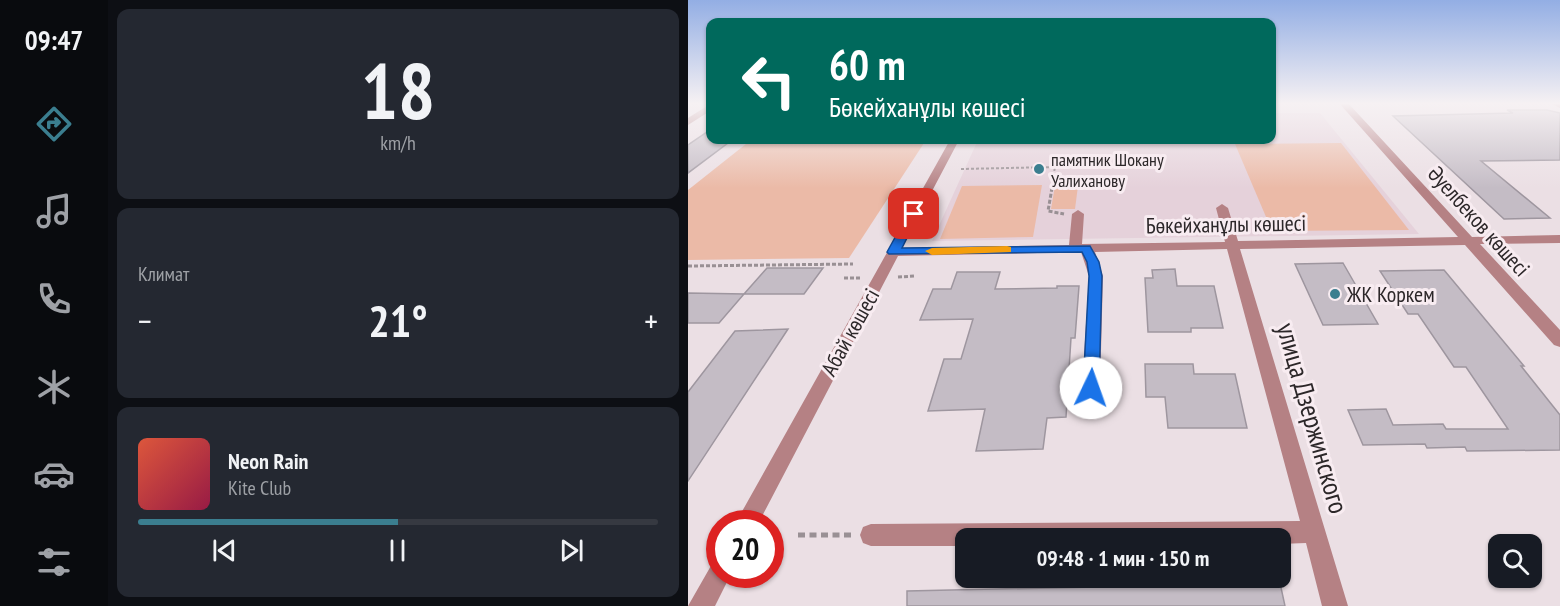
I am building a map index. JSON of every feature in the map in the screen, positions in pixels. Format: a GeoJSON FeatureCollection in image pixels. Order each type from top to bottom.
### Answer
{"type":"FeatureCollection","features":[{"type":"Feature","properties":{"kind":"street","name":"Әуелбеков көшесі"},"geometry":{"type":"LineString","coordinates":[[1369,131],[1557,336]]}},
{"type":"Feature","properties":{"kind":"street","name":"Абай көшесі"},"geometry":{"type":"LineString","coordinates":[[754,510],[952,144]]}},
{"type":"Feature","properties":{"kind":"street","name":"улица Дзержинского"},"geometry":{"type":"LineString","coordinates":[[1222,208],[1335,606]]}},
{"type":"Feature","properties":{"kind":"street"},"geometry":{"type":"LineString","coordinates":[[1078,214],[1080,248],[1093,262],[1096,276],[1091,388]]}},
{"type":"Feature","properties":{"kind":"street","name":"Бөкейханұлы көшесі"},"geometry":{"type":"LineString","coordinates":[[894,252],[1560,239]]}},
{"type":"Feature","properties":{"kind":"street"},"geometry":{"type":"LineString","coordinates":[[871,536],[1313,532]]}},
{"type":"Feature","properties":{"kind":"street"},"geometry":{"type":"LineString","coordinates":[[701,606],[711,588]]}},
{"type":"Feature","properties":{"kind":"path"},"geometry":{"type":"LineString","coordinates":[[961,169],[1055,167],[1048,211],[1057,214],[1078,214]]}},
{"type":"Feature","properties":{"kind":"path"},"geometry":{"type":"LineString","coordinates":[[688,266],[853,264]]}},
{"type":"Feature","properties":{"kind":"path"},"geometry":{"type":"LineString","coordinates":[[897,277],[915,276]]}},
{"type":"Feature","properties":{"kind":"path"},"geometry":{"type":"LineString","coordinates":[[844,278],[864,278]]}},
{"type":"Feature","properties":{"kind":"path"},"geometry":{"type":"LineString","coordinates":[[798,535],[871,536]]}},
{"type":"Feature","properties":{"kind":"shaded area"},"geometry":{"type":"Polygon","coordinates":[[[1276,131],[1335,131],[1419,234],[932,241],[976,144],[1276,144],[1276,131]]]}},
{"type":"Feature","properties":{"kind":"shaded area"},"geometry":{"type":"Polygon","coordinates":[[[1341,143],[1409,230],[1272,231],[1235,144],[1341,143]]]}},
{"type":"Feature","properties":{"kind":"shaded area"},"geometry":{"type":"Polygon","coordinates":[[[746,144],[923,144],[849,258],[688,260],[688,190],[746,144]]]}},
{"type":"Feature","properties":{"kind":"shaded area"},"geometry":{"type":"Polygon","coordinates":[[[1042,185],[1033,237],[940,239],[962,186],[1042,185]]]}},
{"type":"Feature","properties":{"kind":"shaded area"},"geometry":{"type":"Polygon","coordinates":[[[1055,186],[1078,186],[1075,209],[1051,209],[1055,186]]]}},
{"type":"Feature","properties":{"kind":"building"},"geometry":{"type":"Polygon","coordinates":[[[1409,131],[1560,131],[1560,160],[1481,161],[1550,218],[1504,219],[1409,131]]]}},
{"type":"Feature","properties":{"kind":"building"},"geometry":{"type":"Polygon","coordinates":[[[706,133],[706,144],[727,144],[688,173],[688,145],[706,133]]]}},
{"type":"Feature","properties":{"kind":"building","name":"ЖК Коркем"},"geometry":{"type":"Polygon","coordinates":[[[1343,263],[1378,324],[1323,325],[1295,264],[1343,263]]]}},
{"type":"Feature","properties":{"kind":"building"},"geometry":{"type":"Polygon","coordinates":[[[767,268],[823,268],[804,294],[744,294],[767,268]]]}},
{"type":"Feature","properties":{"kind":"building"},"geometry":{"type":"Polygon","coordinates":[[[1175,269],[1177,286],[1214,286],[1223,328],[1191,328],[1191,332],[1148,332],[1145,278],[1153,278],[1152,270],[1175,269]]]}},
{"type":"Feature","properties":{"kind":"building"},"geometry":{"type":"Polygon","coordinates":[[[1444,270],[1524,366],[1521,366],[1560,415],[1560,450],[1467,451],[1465,447],[1427,448],[1425,444],[1363,445],[1348,410],[1386,409],[1393,425],[1443,424],[1446,429],[1508,429],[1466,367],[1454,367],[1418,314],[1408,314],[1380,271],[1444,270]]]}},
{"type":"Feature","properties":{"kind":"building"},"geometry":{"type":"Polygon","coordinates":[[[957,272],[1000,272],[995,289],[1079,286],[1075,338],[1071,338],[1066,417],[1047,418],[1043,449],[976,451],[985,409],[928,411],[944,359],[961,359],[973,319],[920,320],[933,289],[951,289],[957,272]]]}},
{"type":"Feature","properties":{"kind":"building"},"geometry":{"type":"Polygon","coordinates":[[[688,293],[744,294],[719,323],[688,323],[688,293]]]}},
{"type":"Feature","properties":{"kind":"building"},"geometry":{"type":"Polygon","coordinates":[[[788,329],[688,481],[688,392],[735,331],[788,329]]]}},
{"type":"Feature","properties":{"kind":"building"},"geometry":{"type":"Polygon","coordinates":[[[1145,364],[1193,364],[1194,374],[1235,374],[1247,428],[1168,428],[1165,397],[1146,397],[1145,364]]]}},
{"type":"Feature","properties":{"kind":"building"},"geometry":{"type":"Polygon","coordinates":[[[1047,588],[1281,588],[1285,606],[907,606],[907,591],[1047,588]]]}},
{"type":"Feature","properties":{"kind":"slow traffic"},"geometry":{"type":"LineString","coordinates":[[932,251],[1007,250]]}},
{"type":"Feature","properties":{"kind":"place","name":"памятник Шокану Уалиханову"},"geometry":{"type":"Point","coordinates":[1039,169]}},
{"type":"Feature","properties":{"kind":"place","name":"ЖК Коркем"},"geometry":{"type":"Point","coordinates":[1335,294]}},
{"type":"Feature","properties":{"kind":"route"},"geometry":{"type":"LineString","coordinates":[[914,214],[894,252],[1086,248],[1093,262],[1096,276],[1091,388]]}}]}
